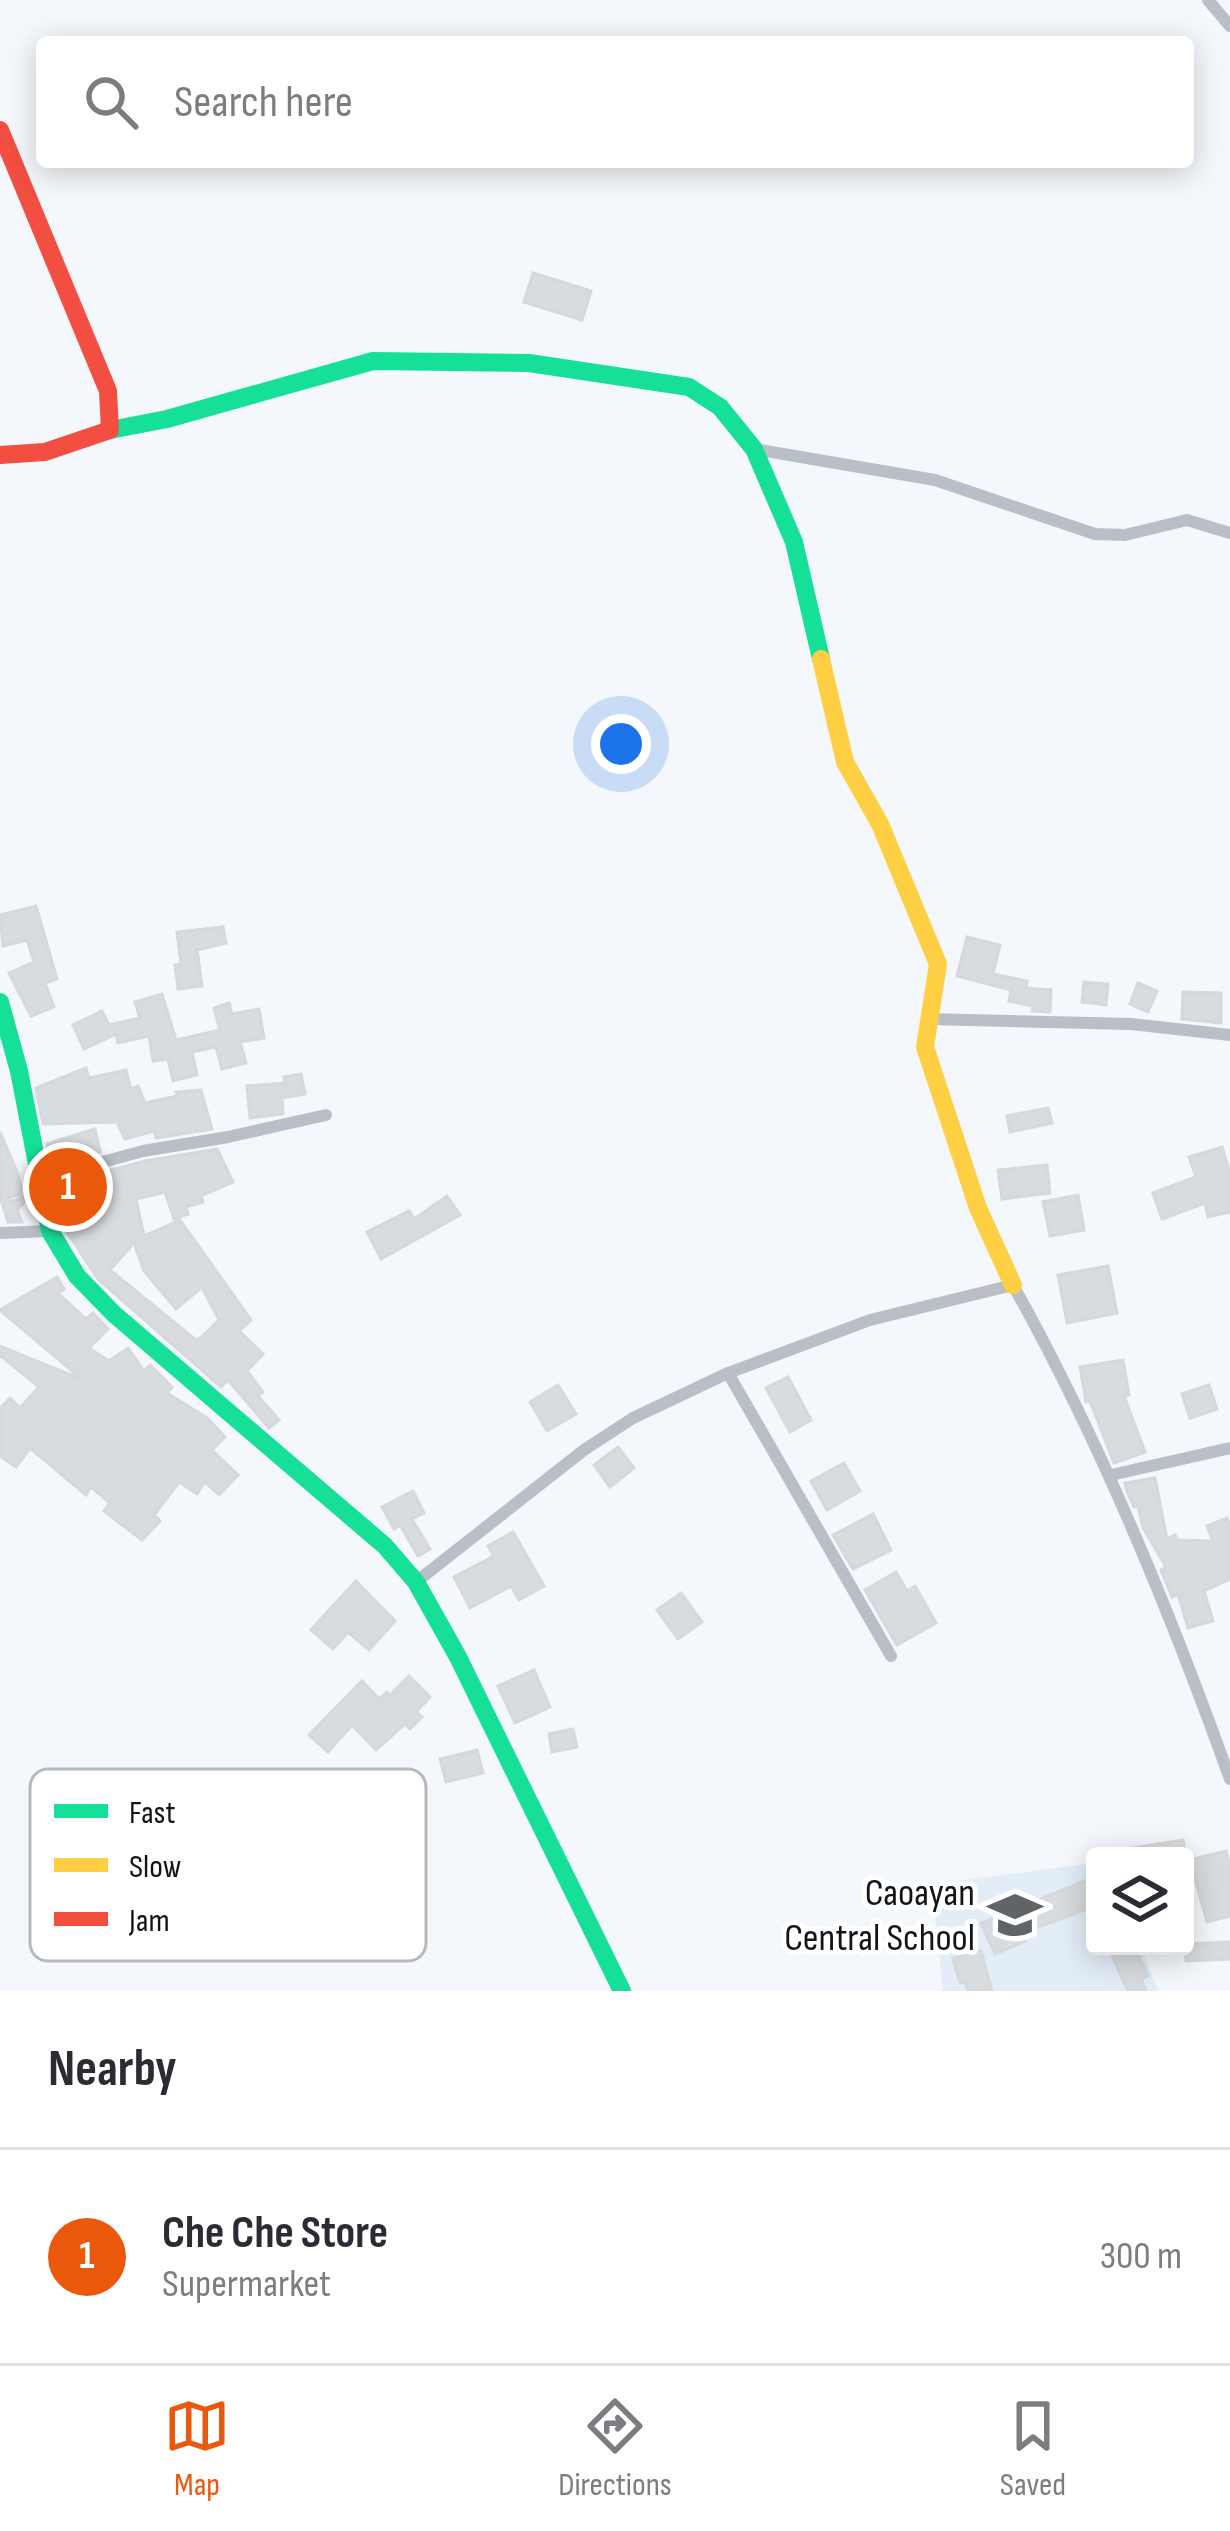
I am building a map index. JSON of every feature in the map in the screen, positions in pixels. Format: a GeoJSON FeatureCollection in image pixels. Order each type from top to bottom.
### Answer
{"type":"FeatureCollection","features":[{"type":"Feature","properties":{"kind":"street"},"geometry":{"type":"LineString","coordinates":[[1208,0],[1230,26]]}},
{"type":"Feature","properties":{"kind":"street"},"geometry":{"type":"LineString","coordinates":[[0,130],[108,391],[110,430]]}},
{"type":"Feature","properties":{"kind":"street"},"geometry":{"type":"LineString","coordinates":[[0,455],[45,452],[110,430],[373,361],[530,363],[628,374],[689,387],[720,407],[754,449],[794,542],[845,762],[880,824],[938,964],[925,1047],[977,1208],[1111,1475],[1230,1779]]}},
{"type":"Feature","properties":{"kind":"street"},"geometry":{"type":"LineString","coordinates":[[754,449],[935,480],[1095,534],[1125,536],[1187,520],[1230,533]]}},
{"type":"Feature","properties":{"kind":"street"},"geometry":{"type":"LineString","coordinates":[[0,1002],[19,1071],[50,1231],[76,1275],[385,1546],[416,1582],[468,1677],[622,1991]]}},
{"type":"Feature","properties":{"kind":"street"},"geometry":{"type":"LineString","coordinates":[[926,1019],[1131,1024],[1230,1035]]}},
{"type":"Feature","properties":{"kind":"street"},"geometry":{"type":"LineString","coordinates":[[40,1179],[143,1151],[326,1115]]}},
{"type":"Feature","properties":{"kind":"street"},"geometry":{"type":"LineString","coordinates":[[0,1233],[50,1231]]}},
{"type":"Feature","properties":{"kind":"street"},"geometry":{"type":"LineString","coordinates":[[416,1582],[616,1429],[728,1373],[870,1320],[1013,1285]]}},
{"type":"Feature","properties":{"kind":"street"},"geometry":{"type":"LineString","coordinates":[[728,1373],[891,1656]]}},
{"type":"Feature","properties":{"kind":"street"},"geometry":{"type":"LineString","coordinates":[[1111,1475],[1230,1448]]}},
{"type":"Feature","properties":{"kind":"shaded area","name":"Caoayan Central School"},"geometry":{"type":"Polygon","coordinates":[[[1086,1864],[1086,1955],[1144,1955],[1158,1991],[943,1991],[932,1884],[1086,1864]]]}},
{"type":"Feature","properties":{"kind":"building"},"geometry":{"type":"Polygon","coordinates":[[[533,273],[591,291],[582,320],[524,302],[533,273]]]}},
{"type":"Feature","properties":{"kind":"building"},"geometry":{"type":"Polygon","coordinates":[[[36,906],[57,979],[45,983],[54,1007],[31,1016],[9,973],[34,962],[27,940],[3,946],[0,915],[36,906]]]}},
{"type":"Feature","properties":{"kind":"building"},"geometry":{"type":"Polygon","coordinates":[[[223,927],[226,943],[197,950],[202,986],[178,989],[177,932],[223,927]]]}},
{"type":"Feature","properties":{"kind":"building"},"geometry":{"type":"Polygon","coordinates":[[[967,937],[1000,945],[993,974],[1027,981],[1026,988],[1051,990],[1050,1012],[1032,1011],[1033,1006],[1009,1001],[1011,990],[957,976],[967,937]]]}},
{"type":"Feature","properties":{"kind":"building"},"geometry":{"type":"Polygon","coordinates":[[[1084,982],[1108,984],[1106,1005],[1082,1002],[1084,982]]]}},
{"type":"Feature","properties":{"kind":"building"},"geometry":{"type":"Polygon","coordinates":[[[1138,983],[1157,991],[1148,1012],[1130,1004],[1138,983]]]}},
{"type":"Feature","properties":{"kind":"building"},"geometry":{"type":"Polygon","coordinates":[[[1183,992],[1221,993],[1221,1023],[1182,1019],[1183,992]]]}},
{"type":"Feature","properties":{"kind":"building"},"geometry":{"type":"Polygon","coordinates":[[[162,994],[176,1040],[220,1030],[214,1008],[229,1003],[232,1014],[259,1009],[264,1038],[240,1042],[246,1063],[222,1069],[216,1047],[192,1052],[197,1075],[173,1081],[168,1059],[153,1061],[149,1036],[118,1043],[116,1034],[84,1049],[73,1025],[102,1011],[109,1025],[140,1018],[135,1002],[162,994]]]}},
{"type":"Feature","properties":{"kind":"building"},"geometry":{"type":"Polygon","coordinates":[[[86,1068],[89,1078],[126,1070],[131,1089],[138,1086],[145,1103],[177,1096],[176,1092],[201,1090],[212,1129],[156,1138],[154,1131],[125,1139],[117,1122],[43,1124],[36,1088],[86,1068]]]}},
{"type":"Feature","properties":{"kind":"building"},"geometry":{"type":"Polygon","coordinates":[[[301,1074],[305,1094],[282,1098],[283,1114],[250,1118],[247,1086],[285,1083],[284,1077],[301,1074]]]}},
{"type":"Feature","properties":{"kind":"building"},"geometry":{"type":"Polygon","coordinates":[[[1048,1108],[1052,1123],[1010,1132],[1007,1116],[1048,1108]]]}},
{"type":"Feature","properties":{"kind":"building"},"geometry":{"type":"Polygon","coordinates":[[[95,1129],[100,1152],[86,1156],[84,1149],[49,1156],[47,1144],[95,1129]]]}},
{"type":"Feature","properties":{"kind":"building"},"geometry":{"type":"Polygon","coordinates":[[[0,1132],[22,1195],[9,1197],[12,1201],[30,1196],[17,1210],[22,1222],[8,1222],[0,1196],[0,1132]]]}},
{"type":"Feature","properties":{"kind":"building"},"geometry":{"type":"Polygon","coordinates":[[[1222,1147],[1230,1174],[1230,1212],[1208,1217],[1205,1203],[1162,1219],[1153,1193],[1196,1177],[1189,1157],[1222,1147]]]}},
{"type":"Feature","properties":{"kind":"building"},"geometry":{"type":"Polygon","coordinates":[[[217,1149],[233,1182],[201,1196],[203,1202],[186,1207],[188,1214],[174,1219],[165,1192],[136,1199],[144,1236],[180,1220],[251,1320],[239,1331],[263,1354],[247,1371],[263,1392],[258,1396],[279,1420],[269,1428],[228,1380],[221,1387],[98,1279],[63,1226],[62,1220],[74,1209],[60,1213],[58,1199],[65,1196],[61,1184],[145,1161],[217,1149]],[[134,1243],[110,1270],[196,1340],[219,1320],[202,1287],[176,1309],[144,1271],[134,1243]]]}},
{"type":"Feature","properties":{"kind":"building"},"geometry":{"type":"Polygon","coordinates":[[[1047,1165],[1050,1193],[1002,1199],[998,1170],[1047,1165]]]}},
{"type":"Feature","properties":{"kind":"building"},"geometry":{"type":"Polygon","coordinates":[[[1078,1195],[1084,1230],[1050,1236],[1043,1202],[1078,1195]]]}},
{"type":"Feature","properties":{"kind":"building"},"geometry":{"type":"Polygon","coordinates":[[[447,1196],[460,1215],[381,1259],[367,1232],[409,1211],[414,1219],[447,1196]]]}},
{"type":"Feature","properties":{"kind":"building"},"geometry":{"type":"Polygon","coordinates":[[[1108,1266],[1117,1313],[1067,1323],[1058,1275],[1108,1266]]]}},
{"type":"Feature","properties":{"kind":"building"},"geometry":{"type":"Polygon","coordinates":[[[57,1277],[64,1289],[58,1293],[86,1319],[93,1313],[108,1329],[89,1348],[109,1361],[128,1348],[144,1371],[150,1365],[172,1387],[167,1393],[207,1418],[225,1437],[212,1450],[238,1475],[219,1495],[205,1482],[197,1494],[179,1482],[154,1515],[160,1521],[142,1540],[104,1511],[110,1503],[91,1487],[86,1495],[30,1448],[16,1467],[0,1456],[0,1408],[10,1398],[20,1408],[39,1387],[0,1355],[0,1346],[83,1380],[0,1310],[57,1277]]]}},
{"type":"Feature","properties":{"kind":"building"},"geometry":{"type":"Polygon","coordinates":[[[1123,1360],[1129,1395],[1124,1396],[1145,1452],[1114,1463],[1090,1401],[1086,1402],[1080,1367],[1123,1360]]]}},
{"type":"Feature","properties":{"kind":"building"},"geometry":{"type":"Polygon","coordinates":[[[788,1377],[811,1420],[790,1432],[766,1388],[788,1377]]]}},
{"type":"Feature","properties":{"kind":"building"},"geometry":{"type":"Polygon","coordinates":[[[558,1385],[576,1414],[547,1431],[530,1402],[558,1385]]]}},
{"type":"Feature","properties":{"kind":"building"},"geometry":{"type":"Polygon","coordinates":[[[1209,1385],[1217,1409],[1190,1418],[1182,1394],[1209,1385]]]}},
{"type":"Feature","properties":{"kind":"building"},"geometry":{"type":"Polygon","coordinates":[[[618,1447],[634,1468],[610,1487],[594,1465],[618,1447]]]}},
{"type":"Feature","properties":{"kind":"building"},"geometry":{"type":"Polygon","coordinates":[[[844,1463],[860,1491],[827,1510],[811,1481],[844,1463]]]}},
{"type":"Feature","properties":{"kind":"building"},"geometry":{"type":"Polygon","coordinates":[[[1155,1478],[1167,1539],[1175,1535],[1178,1540],[1213,1541],[1207,1526],[1227,1518],[1230,1579],[1204,1591],[1213,1621],[1188,1628],[1178,1594],[1172,1597],[1161,1570],[1166,1567],[1127,1491],[1125,1483],[1155,1478]]]}},
{"type":"Feature","properties":{"kind":"building"},"geometry":{"type":"Polygon","coordinates":[[[413,1491],[424,1513],[412,1519],[430,1549],[418,1556],[400,1525],[394,1529],[382,1507],[413,1491]]]}},
{"type":"Feature","properties":{"kind":"building"},"geometry":{"type":"Polygon","coordinates":[[[873,1514],[891,1550],[853,1569],[833,1535],[873,1514]]]}},
{"type":"Feature","properties":{"kind":"building"},"geometry":{"type":"Polygon","coordinates":[[[513,1532],[544,1586],[519,1600],[511,1586],[470,1608],[454,1577],[494,1556],[488,1546],[513,1532]]]}},
{"type":"Feature","properties":{"kind":"building"},"geometry":{"type":"Polygon","coordinates":[[[896,1572],[907,1591],[915,1586],[936,1623],[897,1645],[865,1590],[896,1572]]]}},
{"type":"Feature","properties":{"kind":"building"},"geometry":{"type":"Polygon","coordinates":[[[356,1581],[395,1621],[369,1650],[348,1632],[333,1649],[311,1630],[356,1581]]]}},
{"type":"Feature","properties":{"kind":"building"},"geometry":{"type":"Polygon","coordinates":[[[681,1593],[702,1622],[678,1639],[657,1610],[681,1593]]]}},
{"type":"Feature","properties":{"kind":"building"},"geometry":{"type":"Polygon","coordinates":[[[534,1670],[550,1707],[515,1723],[498,1686],[534,1670]]]}},
{"type":"Feature","properties":{"kind":"building"},"geometry":{"type":"Polygon","coordinates":[[[409,1676],[430,1697],[416,1712],[422,1717],[410,1729],[405,1724],[376,1750],[352,1725],[328,1752],[309,1735],[362,1681],[379,1699],[409,1676]]]}},
{"type":"Feature","properties":{"kind":"building"},"geometry":{"type":"Polygon","coordinates":[[[573,1729],[577,1747],[552,1752],[549,1734],[573,1729]]]}},
{"type":"Feature","properties":{"kind":"building"},"geometry":{"type":"Polygon","coordinates":[[[477,1750],[483,1773],[446,1782],[440,1759],[477,1750]]]}},
{"type":"Feature","properties":{"kind":"building"},"geometry":{"type":"Polygon","coordinates":[[[1183,1840],[1184,1847],[1139,1847],[1183,1840]]]}},
{"type":"Feature","properties":{"kind":"building"},"geometry":{"type":"Polygon","coordinates":[[[1226,1851],[1230,1916],[1207,1922],[1194,1859],[1226,1851]]]}},
{"type":"Feature","properties":{"kind":"building"},"geometry":{"type":"Polygon","coordinates":[[[1086,1881],[1086,1909],[1022,1933],[1025,1941],[995,1954],[981,1923],[1086,1881]]]}},
{"type":"Feature","properties":{"kind":"building"},"geometry":{"type":"Polygon","coordinates":[[[1230,1942],[1230,1959],[1186,1961],[1186,1955],[1194,1955],[1194,1944],[1230,1942]]]}},
{"type":"Feature","properties":{"kind":"building"},"geometry":{"type":"Polygon","coordinates":[[[981,1951],[992,1991],[968,1991],[965,1982],[960,1983],[953,1958],[981,1951]]]}},
{"type":"Feature","properties":{"kind":"building"},"geometry":{"type":"Polygon","coordinates":[[[1112,1955],[1138,1955],[1148,1976],[1141,1979],[1146,1991],[1128,1991],[1112,1955]]]}},
{"type":"Feature","properties":{"kind":"traffic: fast"},"geometry":{"type":"LineString","coordinates":[[110,430],[167,419],[373,361],[529,363],[689,387],[720,407],[754,449],[794,542],[821,659]]}},
{"type":"Feature","properties":{"kind":"traffic: fast"},"geometry":{"type":"LineString","coordinates":[[0,1002],[19,1071],[50,1231],[77,1276],[114,1314],[385,1546],[416,1582],[458,1657],[622,1991]]}},
{"type":"Feature","properties":{"kind":"traffic: slow"},"geometry":{"type":"LineString","coordinates":[[821,659],[845,762],[880,824],[938,964],[925,1047],[978,1208],[1013,1285]]}},
{"type":"Feature","properties":{"kind":"traffic: jam"},"geometry":{"type":"LineString","coordinates":[[0,130],[108,391],[110,430],[45,452],[0,455]]}},
{"type":"Feature","properties":{"kind":"place","name":"Che Che Store"},"geometry":{"type":"Point","coordinates":[68,1187]}},
{"type":"Feature","properties":{"kind":"place","name":"Caoayan Central School"},"geometry":{"type":"Point","coordinates":[1015,1915]}}]}
